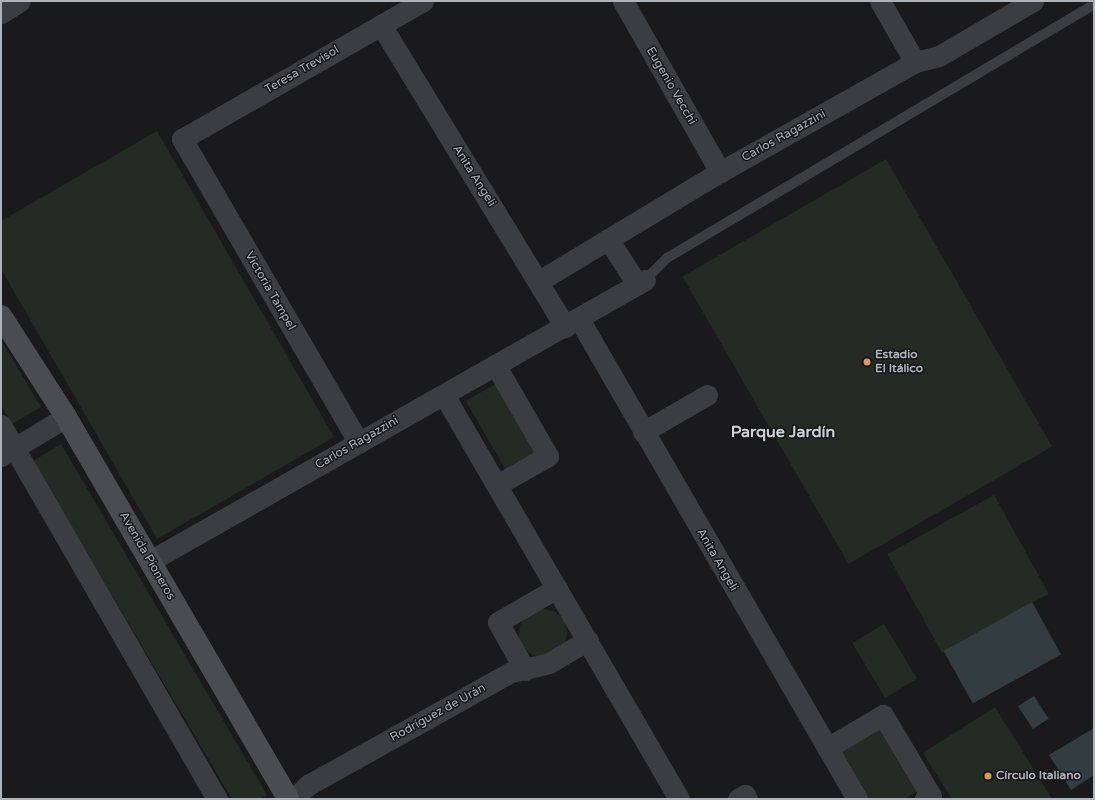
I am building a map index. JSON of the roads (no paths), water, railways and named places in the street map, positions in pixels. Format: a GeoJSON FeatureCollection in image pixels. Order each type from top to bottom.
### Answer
{"type":"FeatureCollection","features":[{"type":"Feature","properties":{"kind":"main road","name":"Avenida Pioneros"},"geometry":{"type":"LineString","coordinates":[[1,316],[66,417],[288,799]]}},
{"type":"Feature","properties":{"kind":"street"},"geometry":{"type":"LineString","coordinates":[[1,13],[20,1]]}},
{"type":"Feature","properties":{"kind":"street","name":"Teresa Trevisol"},"geometry":{"type":"LineString","coordinates":[[182,139],[423,1]]}},
{"type":"Feature","properties":{"kind":"street","name":"Eugenio Vecchi"},"geometry":{"type":"LineString","coordinates":[[623,1],[720,172]]}},
{"type":"Feature","properties":{"kind":"street"},"geometry":{"type":"LineString","coordinates":[[880,1],[915,62]]}},
{"type":"Feature","properties":{"kind":"street","name":"Carlos Ragazzini"},"geometry":{"type":"LineString","coordinates":[[539,281],[720,172],[915,62],[939,56],[1034,1]]}},
{"type":"Feature","properties":{"kind":"street","name":"Anita Angeli"},"geometry":{"type":"LineString","coordinates":[[381,25],[539,281],[572,323],[643,432],[857,799]]}},
{"type":"Feature","properties":{"kind":"street","name":"Victoria Tampel"},"geometry":{"type":"LineString","coordinates":[[182,139],[359,442]]}},
{"type":"Feature","properties":{"kind":"street"},"geometry":{"type":"LineString","coordinates":[[608,239],[641,282]]}},
{"type":"Feature","properties":{"kind":"street","name":"Carlos Ragazzini"},"geometry":{"type":"LineString","coordinates":[[150,561],[572,323],[641,282]]}},
{"type":"Feature","properties":{"kind":"street"},"geometry":{"type":"LineString","coordinates":[[496,366],[548,456],[497,485]]}},
{"type":"Feature","properties":{"kind":"street"},"geometry":{"type":"LineString","coordinates":[[444,395],[588,640],[679,799]]}},
{"type":"Feature","properties":{"kind":"street"},"geometry":{"type":"LineString","coordinates":[[643,432],[707,395]]}},
{"type":"Feature","properties":{"kind":"street"},"geometry":{"type":"LineString","coordinates":[[8,452],[66,417]]}},
{"type":"Feature","properties":{"kind":"street"},"geometry":{"type":"LineString","coordinates":[[1,425],[8,452],[217,799]]}},
{"type":"Feature","properties":{"kind":"street"},"geometry":{"type":"LineString","coordinates":[[525,670],[498,622],[557,588]]}},
{"type":"Feature","properties":{"kind":"street","name":"Rodríguez de Urán"},"geometry":{"type":"LineString","coordinates":[[294,799],[308,785],[511,672],[550,663],[588,640]]}},
{"type":"Feature","properties":{"kind":"street"},"geometry":{"type":"LineString","coordinates":[[827,748],[883,715],[931,796],[925,799]]}},
{"type":"Feature","properties":{"kind":"street"},"geometry":{"type":"LineString","coordinates":[[738,799],[745,795],[747,799]]}},
{"type":"Feature","properties":{"kind":"lane"},"geometry":{"type":"LineString","coordinates":[[641,282],[667,258],[1094,4]]}},
{"type":"Feature","properties":{"kind":"place","name":"Estadio El Itálico"},"geometry":{"type":"Point","coordinates":[867,362]}},
{"type":"Feature","properties":{"kind":"place","name":"Círculo Italiano"},"geometry":{"type":"Point","coordinates":[988,776]}},
{"type":"Feature","properties":{"kind":"district","name":"Parque Jardín"},"geometry":{"type":"Point","coordinates":[783,432]}}]}
